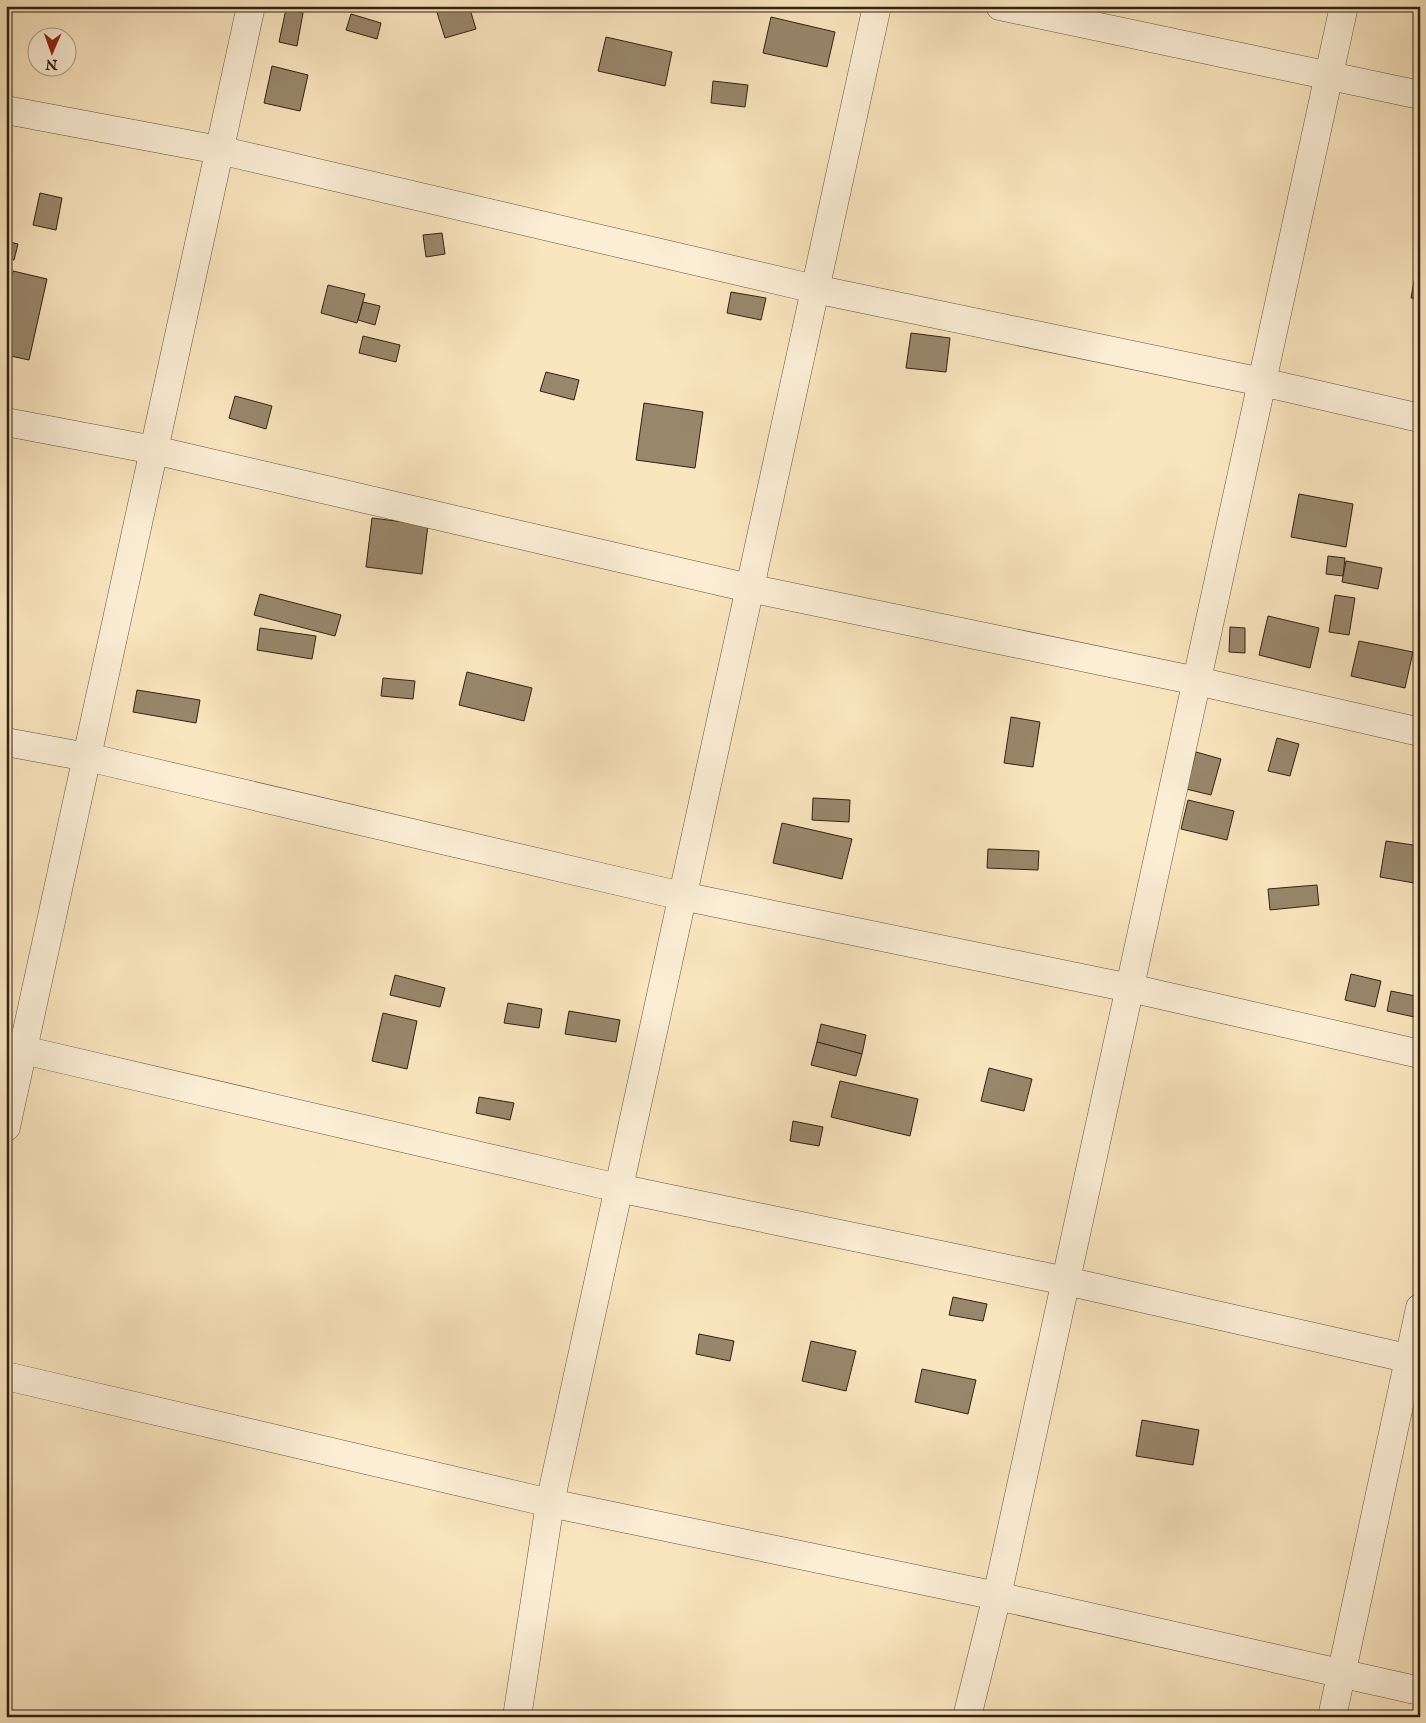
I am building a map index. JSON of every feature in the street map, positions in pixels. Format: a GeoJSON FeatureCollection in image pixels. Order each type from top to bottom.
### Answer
{"type":"FeatureCollection","features":[{"type":"Feature","properties":{"kind":"street"},"geometry":{"type":"LineString","coordinates":[[6,1127],[15,1048],[87,757],[251,6]]}},
{"type":"Feature","properties":{"kind":"street"},"geometry":{"type":"LineString","coordinates":[[516,1717],[550,1503],[877,6]]}},
{"type":"Feature","properties":{"kind":"street"},"geometry":{"type":"LineString","coordinates":[[1000,6],[1329,74],[1420,95]]}},
{"type":"Feature","properties":{"kind":"street"},"geometry":{"type":"LineString","coordinates":[[967,1717],[997,1596],[1344,6]]}},
{"type":"Feature","properties":{"kind":"street"},"geometry":{"type":"LineString","coordinates":[[6,110],[219,150],[815,289],[1262,382],[1420,418]]}},
{"type":"Feature","properties":{"kind":"street"},"geometry":{"type":"LineString","coordinates":[[6,422],[154,450],[749,588],[1197,681],[1420,732]]}},
{"type":"Feature","properties":{"kind":"street"},"geometry":{"type":"LineString","coordinates":[[6,742],[87,757],[682,896],[1130,988],[1420,1054]]}},
{"type":"Feature","properties":{"kind":"street"},"geometry":{"type":"LineString","coordinates":[[15,1048],[618,1188],[1066,1281],[1414,1360]]}},
{"type":"Feature","properties":{"kind":"street"},"geometry":{"type":"LineString","coordinates":[[1332,1717],[1340,1674],[1414,1360],[1420,1308]]}},
{"type":"Feature","properties":{"kind":"street"},"geometry":{"type":"LineString","coordinates":[[6,1376],[550,1503],[997,1596],[1420,1691]]}},
{"type":"Feature","properties":{"kind":"building"},"geometry":{"type":"Polygon","coordinates":[[[435,6],[469,6],[476,29],[445,38],[435,6]]]}},
{"type":"Feature","properties":{"kind":"building"},"geometry":{"type":"Polygon","coordinates":[[[286,9],[303,13],[297,46],[279,42],[286,9]]]}},
{"type":"Feature","properties":{"kind":"building"},"geometry":{"type":"Polygon","coordinates":[[[351,14],[381,23],[377,39],[346,30],[351,14]]]}},
{"type":"Feature","properties":{"kind":"building"},"geometry":{"type":"Polygon","coordinates":[[[771,17],[835,32],[827,67],[763,53],[771,17]]]}},
{"type":"Feature","properties":{"kind":"building"},"geometry":{"type":"Polygon","coordinates":[[[606,37],[672,52],[665,86],[598,71],[606,37]]]}},
{"type":"Feature","properties":{"kind":"building"},"geometry":{"type":"Polygon","coordinates":[[[272,66],[308,75],[300,111],[264,103],[272,66]]]}},
{"type":"Feature","properties":{"kind":"building"},"geometry":{"type":"Polygon","coordinates":[[[713,81],[748,85],[745,107],[711,103],[713,81]]]}},
{"type":"Feature","properties":{"kind":"building"},"geometry":{"type":"Polygon","coordinates":[[[40,193],[62,198],[56,230],[33,225],[40,193]]]}},
{"type":"Feature","properties":{"kind":"building"},"geometry":{"type":"Polygon","coordinates":[[[442,233],[445,254],[426,257],[423,235],[442,233]]]}},
{"type":"Feature","properties":{"kind":"building"},"geometry":{"type":"Polygon","coordinates":[[[6,241],[18,244],[14,260],[6,259],[6,241]]]}},
{"type":"Feature","properties":{"kind":"building"},"geometry":{"type":"Polygon","coordinates":[[[1417,265],[1420,265],[1420,299],[1411,298],[1417,265]]]}},
{"type":"Feature","properties":{"kind":"building"},"geometry":{"type":"Polygon","coordinates":[[[13,271],[47,279],[29,360],[6,355],[6,304],[13,271]]]}},
{"type":"Feature","properties":{"kind":"building"},"geometry":{"type":"Polygon","coordinates":[[[328,285],[365,294],[357,323],[321,313],[328,285]]]}},
{"type":"Feature","properties":{"kind":"building"},"geometry":{"type":"Polygon","coordinates":[[[731,292],[766,298],[761,320],[727,313],[731,292]]]}},
{"type":"Feature","properties":{"kind":"building"},"geometry":{"type":"Polygon","coordinates":[[[363,302],[380,306],[375,325],[358,320],[363,302]]]}},
{"type":"Feature","properties":{"kind":"building"},"geometry":{"type":"Polygon","coordinates":[[[911,333],[950,338],[946,372],[906,368],[911,333]]]}},
{"type":"Feature","properties":{"kind":"building"},"geometry":{"type":"Polygon","coordinates":[[[363,336],[400,345],[396,362],[359,353],[363,336]]]}},
{"type":"Feature","properties":{"kind":"building"},"geometry":{"type":"Polygon","coordinates":[[[546,372],[579,380],[574,400],[540,391],[546,372]]]}},
{"type":"Feature","properties":{"kind":"building"},"geometry":{"type":"Polygon","coordinates":[[[235,396],[272,406],[266,429],[229,418],[235,396]]]}},
{"type":"Feature","properties":{"kind":"building"},"geometry":{"type":"Polygon","coordinates":[[[644,403],[703,412],[695,468],[636,460],[644,403]]]}},
{"type":"Feature","properties":{"kind":"building"},"geometry":{"type":"Polygon","coordinates":[[[1299,494],[1353,504],[1346,547],[1291,537],[1299,494]]]}},
{"type":"Feature","properties":{"kind":"building"},"geometry":{"type":"Polygon","coordinates":[[[372,518],[428,525],[422,574],[366,567],[372,518]]]}},
{"type":"Feature","properties":{"kind":"building"},"geometry":{"type":"Polygon","coordinates":[[[1328,556],[1345,558],[1343,576],[1326,574],[1328,556]]]}},
{"type":"Feature","properties":{"kind":"building"},"geometry":{"type":"Polygon","coordinates":[[[1346,561],[1382,568],[1378,589],[1342,582],[1346,561]]]}},
{"type":"Feature","properties":{"kind":"building"},"geometry":{"type":"Polygon","coordinates":[[[260,594],[341,615],[335,636],[254,615],[260,594]]]}},
{"type":"Feature","properties":{"kind":"building"},"geometry":{"type":"Polygon","coordinates":[[[1335,595],[1355,598],[1349,635],[1329,632],[1335,595]]]}},
{"type":"Feature","properties":{"kind":"building"},"geometry":{"type":"Polygon","coordinates":[[[1268,616],[1319,628],[1310,668],[1259,655],[1268,616]]]}},
{"type":"Feature","properties":{"kind":"building"},"geometry":{"type":"Polygon","coordinates":[[[1230,627],[1245,628],[1245,653],[1229,652],[1230,627]]]}},
{"type":"Feature","properties":{"kind":"building"},"geometry":{"type":"Polygon","coordinates":[[[260,628],[316,636],[312,659],[257,650],[260,628]]]}},
{"type":"Feature","properties":{"kind":"building"},"geometry":{"type":"Polygon","coordinates":[[[1359,641],[1413,652],[1405,688],[1351,676],[1359,641]]]}},
{"type":"Feature","properties":{"kind":"building"},"geometry":{"type":"Polygon","coordinates":[[[467,672],[532,688],[524,721],[459,705],[467,672]]]}},
{"type":"Feature","properties":{"kind":"building"},"geometry":{"type":"Polygon","coordinates":[[[383,678],[415,681],[413,699],[381,696],[383,678]]]}},
{"type":"Feature","properties":{"kind":"building"},"geometry":{"type":"Polygon","coordinates":[[[137,690],[200,700],[196,723],[133,712],[137,690]]]}},
{"type":"Feature","properties":{"kind":"building"},"geometry":{"type":"Polygon","coordinates":[[[1011,717],[1040,722],[1033,767],[1004,763],[1011,717]]]}},
{"type":"Feature","properties":{"kind":"building"},"geometry":{"type":"Polygon","coordinates":[[[1277,738],[1299,744],[1290,776],[1268,771],[1277,738]]]}},
{"type":"Feature","properties":{"kind":"building"},"geometry":{"type":"Polygon","coordinates":[[[1196,752],[1221,759],[1211,795],[1186,789],[1196,752]]]}},
{"type":"Feature","properties":{"kind":"building"},"geometry":{"type":"Polygon","coordinates":[[[813,798],[850,800],[849,822],[812,820],[813,798]]]}},
{"type":"Feature","properties":{"kind":"building"},"geometry":{"type":"Polygon","coordinates":[[[1188,800],[1234,811],[1227,840],[1181,829],[1188,800]]]}},
{"type":"Feature","properties":{"kind":"building"},"geometry":{"type":"Polygon","coordinates":[[[782,823],[852,839],[842,879],[773,863],[782,823]]]}},
{"type":"Feature","properties":{"kind":"building"},"geometry":{"type":"Polygon","coordinates":[[[1386,841],[1420,846],[1420,884],[1380,877],[1386,841]]]}},
{"type":"Feature","properties":{"kind":"building"},"geometry":{"type":"Polygon","coordinates":[[[988,849],[1039,851],[1038,870],[987,868],[988,849]]]}},
{"type":"Feature","properties":{"kind":"building"},"geometry":{"type":"Polygon","coordinates":[[[1317,885],[1319,905],[1270,910],[1268,889],[1317,885]]]}},
{"type":"Feature","properties":{"kind":"building"},"geometry":{"type":"Polygon","coordinates":[[[1351,974],[1381,981],[1375,1007],[1345,1000],[1351,974]]]}},
{"type":"Feature","properties":{"kind":"building"},"geometry":{"type":"Polygon","coordinates":[[[395,975],[445,988],[440,1007],[390,995],[395,975]]]}},
{"type":"Feature","properties":{"kind":"building"},"geometry":{"type":"Polygon","coordinates":[[[1391,991],[1420,997],[1419,1018],[1387,1011],[1391,991]]]}},
{"type":"Feature","properties":{"kind":"building"},"geometry":{"type":"Polygon","coordinates":[[[508,1003],[542,1009],[539,1028],[504,1023],[508,1003]]]}},
{"type":"Feature","properties":{"kind":"building"},"geometry":{"type":"Polygon","coordinates":[[[569,1011],[620,1020],[616,1042],[565,1034],[569,1011]]]}},
{"type":"Feature","properties":{"kind":"building"},"geometry":{"type":"Polygon","coordinates":[[[383,1013],[417,1021],[407,1069],[372,1061],[383,1013]]]}},
{"type":"Feature","properties":{"kind":"building"},"geometry":{"type":"Polygon","coordinates":[[[821,1024],[866,1035],[862,1054],[817,1042],[821,1024]]]}},
{"type":"Feature","properties":{"kind":"building"},"geometry":{"type":"Polygon","coordinates":[[[817,1042],[862,1054],[856,1076],[811,1065],[817,1042]]]}},
{"type":"Feature","properties":{"kind":"building"},"geometry":{"type":"Polygon","coordinates":[[[989,1068],[1032,1079],[1024,1111],[981,1101],[989,1068]]]}},
{"type":"Feature","properties":{"kind":"building"},"geometry":{"type":"Polygon","coordinates":[[[840,1081],[918,1099],[910,1136],[831,1117],[840,1081]]]}},
{"type":"Feature","properties":{"kind":"building"},"geometry":{"type":"Polygon","coordinates":[[[479,1097],[514,1103],[510,1120],[476,1113],[479,1097]]]}},
{"type":"Feature","properties":{"kind":"building"},"geometry":{"type":"Polygon","coordinates":[[[793,1121],[823,1127],[819,1146],[790,1141],[793,1121]]]}},
{"type":"Feature","properties":{"kind":"building"},"geometry":{"type":"Polygon","coordinates":[[[953,1297],[987,1304],[983,1321],[949,1315],[953,1297]]]}},
{"type":"Feature","properties":{"kind":"building"},"geometry":{"type":"Polygon","coordinates":[[[699,1334],[734,1341],[730,1361],[696,1354],[699,1334]]]}},
{"type":"Feature","properties":{"kind":"building"},"geometry":{"type":"Polygon","coordinates":[[[811,1341],[856,1351],[846,1391],[802,1381],[811,1341]]]}},
{"type":"Feature","properties":{"kind":"building"},"geometry":{"type":"Polygon","coordinates":[[[922,1369],[976,1380],[968,1414],[915,1402],[922,1369]]]}},
{"type":"Feature","properties":{"kind":"building"},"geometry":{"type":"Polygon","coordinates":[[[1142,1420],[1199,1430],[1193,1465],[1136,1456],[1142,1420]]]}}]}
